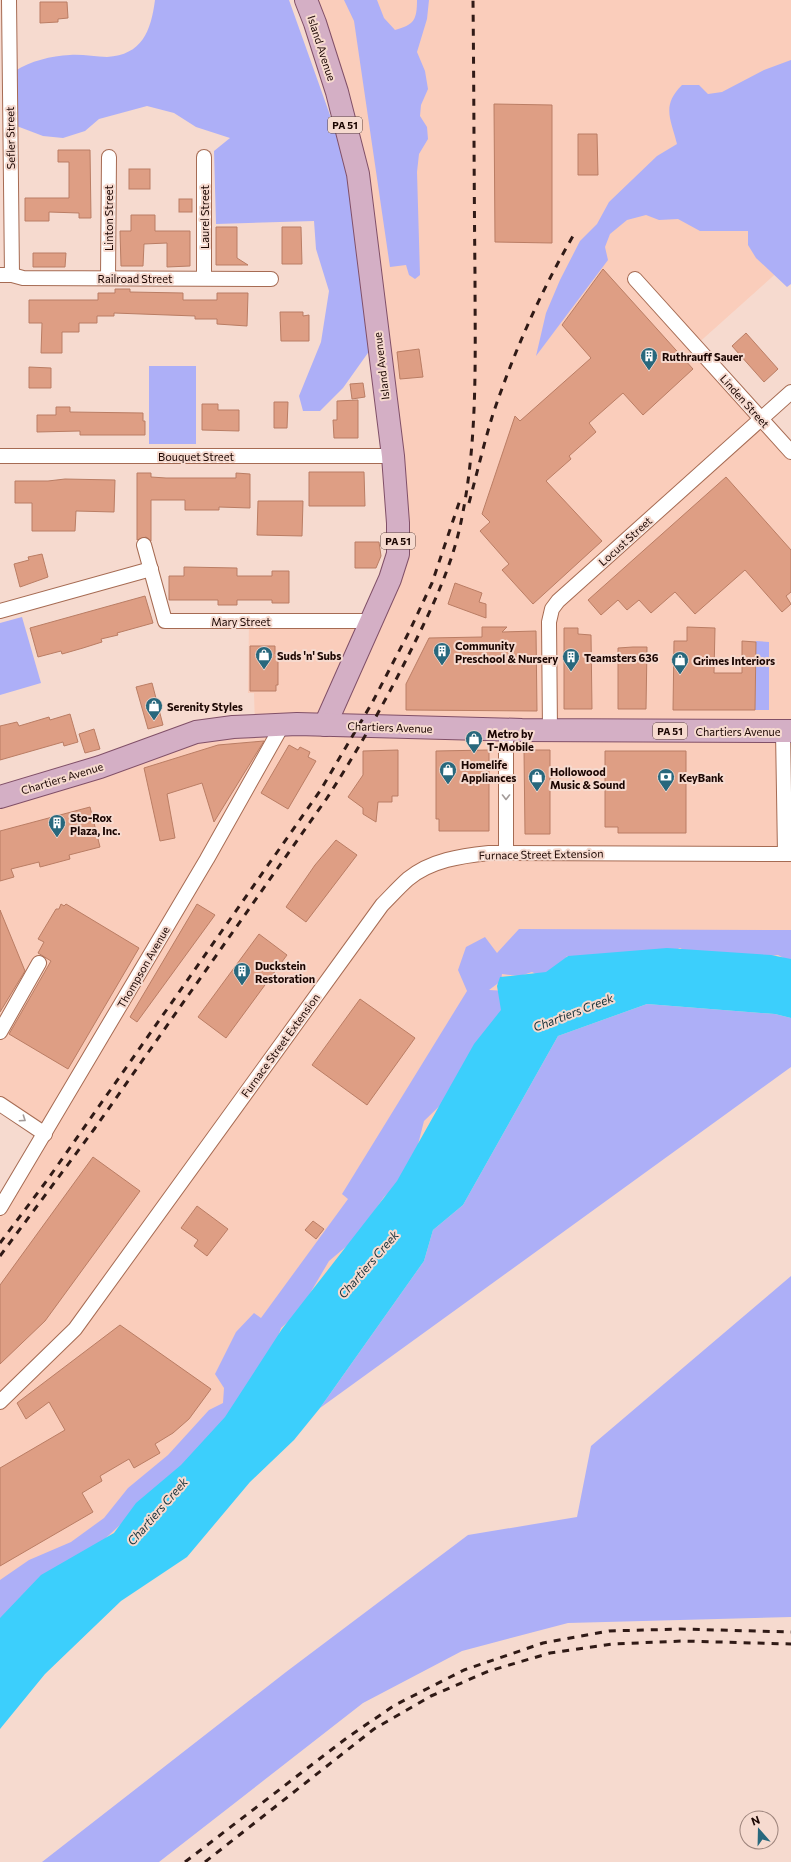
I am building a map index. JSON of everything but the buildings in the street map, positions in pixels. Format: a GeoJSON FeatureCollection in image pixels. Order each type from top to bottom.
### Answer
{"type":"FeatureCollection","features":[{"type":"Feature","properties":{"kind":"main road","name":"Island Avenue"},"geometry":{"type":"LineString","coordinates":[[306,0],[337,92],[358,174],[392,456],[398,523],[398,554],[390,579],[325,724]]}},
{"type":"Feature","properties":{"kind":"main road","name":"Chartiers Avenue"},"geometry":{"type":"LineString","coordinates":[[0,797],[100,767],[196,732],[283,724],[550,731],[787,731]]}},
{"type":"Feature","properties":{"kind":"street","name":"Sefler Street"},"geometry":{"type":"LineString","coordinates":[[6,275],[5,90],[9,0]]}},
{"type":"Feature","properties":{"kind":"street","name":"Laurel Street"},"geometry":{"type":"LineString","coordinates":[[204,156],[204,278]]}},
{"type":"Feature","properties":{"kind":"street","name":"Linton Street"},"geometry":{"type":"LineString","coordinates":[[108,157],[108,278]]}},
{"type":"Feature","properties":{"kind":"street","name":"Railroad Street"},"geometry":{"type":"LineString","coordinates":[[6,275],[23,278],[271,279]]}},
{"type":"Feature","properties":{"kind":"street","name":"Linden Street"},"geometry":{"type":"LineString","coordinates":[[635,279],[791,452]]}},
{"type":"Feature","properties":{"kind":"street","name":"Locust Street"},"geometry":{"type":"LineString","coordinates":[[550,731],[549,622],[552,609],[558,601],[791,392]]}},
{"type":"Feature","properties":{"kind":"street","name":"Bouquet Street"},"geometry":{"type":"LineString","coordinates":[[0,456],[392,456]]}},
{"type":"Feature","properties":{"kind":"street","name":"Mary Street"},"geometry":{"type":"LineString","coordinates":[[144,545],[164,621],[371,621]]}},
{"type":"Feature","properties":{"kind":"street"},"geometry":{"type":"LineString","coordinates":[[0,611],[150,569]]}},
{"type":"Feature","properties":{"kind":"street","name":"Thompson Avenue"},"geometry":{"type":"LineString","coordinates":[[0,1208],[207,859],[283,724]]}},
{"type":"Feature","properties":{"kind":"street"},"geometry":{"type":"LineString","coordinates":[[506,730],[506,852]]}},
{"type":"Feature","properties":{"kind":"street"},"geometry":{"type":"LineString","coordinates":[[787,731],[788,854]]}},
{"type":"Feature","properties":{"kind":"street","name":"Furnace Street Extension"},"geometry":{"type":"LineString","coordinates":[[0,1402],[75,1329],[382,905],[409,879],[434,864],[468,855],[506,852],[788,854]]}},
{"type":"Feature","properties":{"kind":"street"},"geometry":{"type":"LineString","coordinates":[[0,1032],[39,963]]}},
{"type":"Feature","properties":{"kind":"street"},"geometry":{"type":"LineString","coordinates":[[0,1104],[45,1134]]}},
{"type":"Feature","properties":{"kind":"shaded area"},"geometry":{"type":"Polygon","coordinates":[[[155,0],[289,0],[351,174],[370,350],[343,388],[320,411],[303,411],[299,396],[321,342],[329,291],[316,249],[314,221],[216,224],[214,151],[230,138],[196,127],[174,113],[147,106],[99,119],[85,131],[63,138],[43,136],[14,125],[15,71],[34,62],[56,57],[75,55],[107,57],[129,52],[143,39],[147,31],[151,22],[155,0]]]}},
{"type":"Feature","properties":{"kind":"shaded area"},"geometry":{"type":"Polygon","coordinates":[[[306,0],[791,0],[791,260],[695,346],[791,452],[791,961],[502,1010],[217,1473],[0,1663],[0,1208],[45,1134],[0,1104],[0,797],[255,726],[254,693],[248,693],[249,621],[371,621],[398,554],[358,174],[306,0]]]}},
{"type":"Feature","properties":{"kind":"shaded area"},"geometry":{"type":"Polygon","coordinates":[[[344,0],[377,0],[384,18],[395,30],[410,24],[413,21],[416,12],[417,0],[429,0],[427,19],[417,52],[425,71],[428,89],[421,105],[420,116],[427,127],[428,139],[419,154],[417,172],[420,275],[415,279],[409,275],[406,265],[390,267],[354,21],[344,0]]]}},
{"type":"Feature","properties":{"kind":"shaded area"},"geometry":{"type":"Polygon","coordinates":[[[791,60],[791,284],[787,287],[756,258],[748,245],[748,231],[700,231],[678,219],[659,220],[646,215],[627,220],[610,234],[605,247],[608,260],[536,356],[546,313],[560,280],[580,241],[597,224],[609,202],[657,156],[677,144],[669,113],[672,100],[682,85],[699,85],[708,94],[722,92],[764,70],[791,60]]]}},
{"type":"Feature","properties":{"kind":"shaded area"},"geometry":{"type":"Polygon","coordinates":[[[149,366],[196,366],[196,444],[149,444],[149,366]]]}},
{"type":"Feature","properties":{"kind":"shaded area"},"geometry":{"type":"Polygon","coordinates":[[[22,617],[41,683],[0,695],[0,623],[22,617]]]}},
{"type":"Feature","properties":{"kind":"shaded area"},"geometry":{"type":"Polygon","coordinates":[[[756,641],[769,642],[769,710],[755,710],[756,641]]]}},
{"type":"Feature","properties":{"kind":"shaded area"},"geometry":{"type":"Polygon","coordinates":[[[519,929],[791,930],[791,962],[778,955],[764,957],[697,957],[680,948],[657,954],[645,954],[633,951],[626,957],[608,957],[606,953],[597,958],[567,956],[562,966],[540,976],[532,972],[520,976],[502,974],[501,981],[489,990],[506,991],[511,997],[452,1094],[424,1121],[411,1172],[384,1197],[354,1240],[329,1261],[299,1312],[281,1328],[275,1345],[209,1444],[86,1556],[0,1628],[0,1580],[29,1560],[71,1542],[104,1518],[128,1488],[168,1455],[209,1410],[223,1403],[224,1388],[215,1374],[236,1332],[254,1313],[261,1318],[348,1199],[342,1194],[467,991],[458,970],[466,947],[485,937],[497,953],[519,929]]]}},
{"type":"Feature","properties":{"kind":"shaded area"},"geometry":{"type":"Polygon","coordinates":[[[647,1004],[775,1014],[791,1018],[791,1067],[320,1408],[424,1261],[433,1230],[463,1205],[558,1036],[647,1004]]]}},
{"type":"Feature","properties":{"kind":"shaded area"},"geometry":{"type":"Polygon","coordinates":[[[791,1276],[791,1617],[568,1623],[462,1651],[363,1703],[159,1862],[42,1862],[286,1672],[468,1535],[577,1517],[591,1446],[791,1276]]]}},
{"type":"Feature","properties":{"kind":"water","name":"Chartiers Creek"},"geometry":{"type":"Polygon","coordinates":[[[667,948],[771,955],[791,959],[791,1018],[775,1014],[647,1004],[558,1036],[463,1205],[433,1230],[424,1261],[320,1408],[294,1440],[250,1482],[187,1557],[121,1601],[45,1674],[0,1729],[0,1618],[41,1575],[114,1533],[136,1503],[181,1465],[225,1417],[282,1329],[397,1181],[474,1044],[501,1010],[497,986],[500,977],[546,972],[568,956],[667,948]]]}},
{"type":"Feature","properties":{"kind":"railway"},"geometry":{"type":"LineString","coordinates":[[0,1256],[95,1128],[327,798],[374,721],[395,682],[443,581],[459,533],[471,457],[473,427],[475,335],[473,0]]}},
{"type":"Feature","properties":{"kind":"railway"},"geometry":{"type":"LineString","coordinates":[[469,503],[493,414],[510,368],[528,323],[573,236]]}},
{"type":"Feature","properties":{"kind":"railway"},"geometry":{"type":"LineString","coordinates":[[0,1243],[48,1179],[320,791],[372,703],[410,630],[432,583],[460,500]]}},
{"type":"Feature","properties":{"kind":"railway"},"geometry":{"type":"LineString","coordinates":[[185,1862],[348,1737],[395,1705],[464,1670],[543,1643],[609,1631],[681,1629],[791,1632]]}},
{"type":"Feature","properties":{"kind":"railway"},"geometry":{"type":"LineString","coordinates":[[205,1862],[374,1729],[431,1696],[489,1671],[550,1653],[613,1644],[683,1641],[791,1644]]}},
{"type":"Feature","properties":{"kind":"place","name":"Ruthrauff Sauer"},"geometry":{"type":"Point","coordinates":[649,371]}},
{"type":"Feature","properties":{"kind":"place","name":"Community Preschool & Nursery"},"geometry":{"type":"Point","coordinates":[442,666]}},
{"type":"Feature","properties":{"kind":"place","name":"Suds 'n' Subs"},"geometry":{"type":"Point","coordinates":[264,670]}},
{"type":"Feature","properties":{"kind":"place","name":"Teamsters 636"},"geometry":{"type":"Point","coordinates":[571,672]}},
{"type":"Feature","properties":{"kind":"place","name":"Grimes Interiors"},"geometry":{"type":"Point","coordinates":[680,675]}},
{"type":"Feature","properties":{"kind":"place","name":"Serenity Styles"},"geometry":{"type":"Point","coordinates":[154,721]}},
{"type":"Feature","properties":{"kind":"place","name":"Metro by T-Mobile"},"geometry":{"type":"Point","coordinates":[474,754]}},
{"type":"Feature","properties":{"kind":"place","name":"Homelife Appliances"},"geometry":{"type":"Point","coordinates":[448,785]}},
{"type":"Feature","properties":{"kind":"place","name":"Hollowood Music & Sound"},"geometry":{"type":"Point","coordinates":[537,792]}},
{"type":"Feature","properties":{"kind":"place","name":"KeyBank"},"geometry":{"type":"Point","coordinates":[666,792]}},
{"type":"Feature","properties":{"kind":"place","name":"Sto-Rox Plaza, Inc."},"geometry":{"type":"Point","coordinates":[57,838]}},
{"type":"Feature","properties":{"kind":"place","name":"Duckstein Restoration"},"geometry":{"type":"Point","coordinates":[242,986]}}]}
